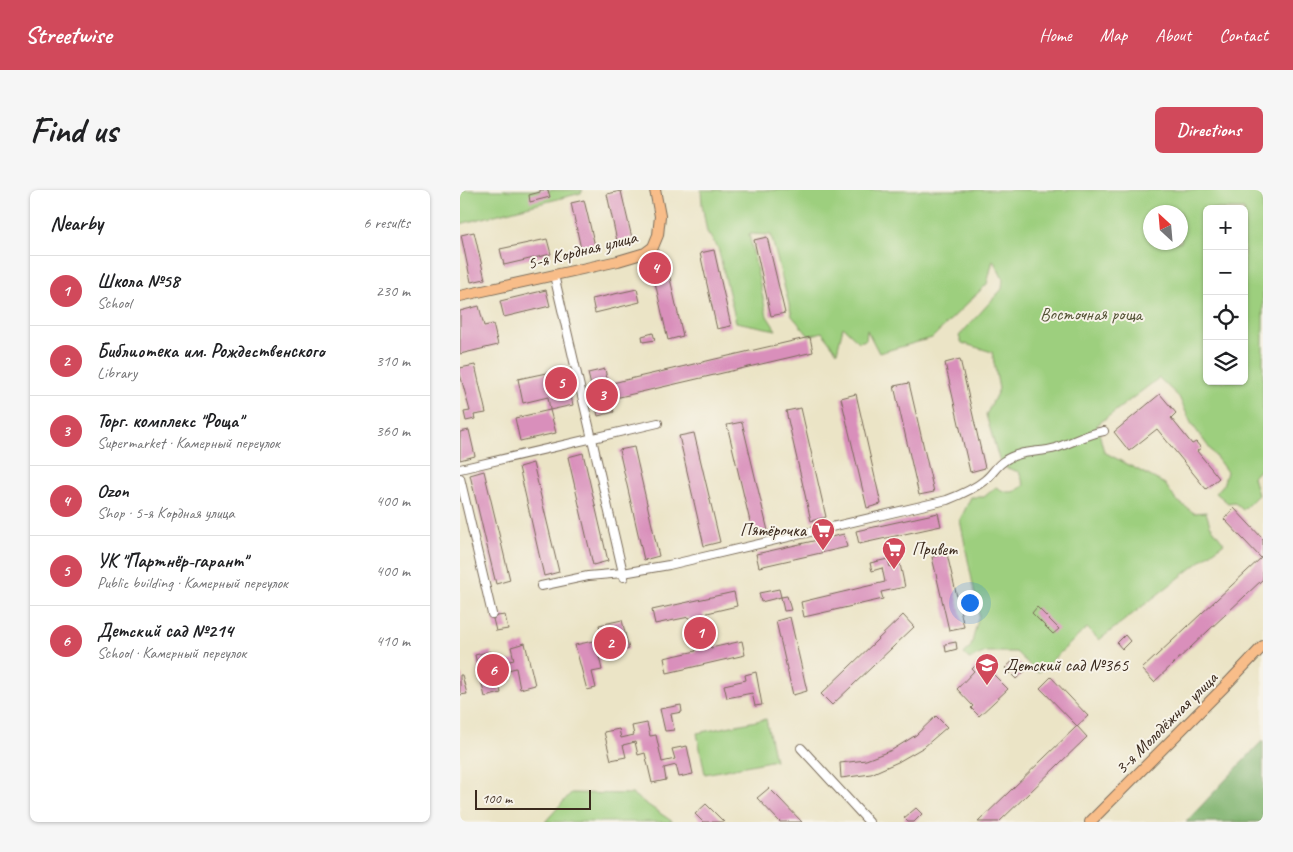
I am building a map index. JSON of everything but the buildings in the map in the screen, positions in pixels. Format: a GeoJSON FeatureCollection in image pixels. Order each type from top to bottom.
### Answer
{"type":"FeatureCollection","features":[{"type":"Feature","properties":{"kind":"main road","name":"5-я Кордная улица"},"geometry":{"type":"LineString","coordinates":[[460,296],[635,257],[653,247],[658,235],[660,216],[655,190]]}},
{"type":"Feature","properties":{"kind":"main road","name":"3-я Молодёжная улица"},"geometry":{"type":"LineString","coordinates":[[1090,822],[1263,646]]}},
{"type":"Feature","properties":{"kind":"street"},"geometry":{"type":"LineString","coordinates":[[554,275],[624,575]]}},
{"type":"Feature","properties":{"kind":"street"},"geometry":{"type":"LineString","coordinates":[[460,469],[658,423]]}},
{"type":"Feature","properties":{"kind":"street"},"geometry":{"type":"LineString","coordinates":[[541,586],[588,576],[624,575],[947,500],[986,480],[997,466],[1010,457],[1054,448],[1090,433],[1104,431]]}},
{"type":"Feature","properties":{"kind":"street"},"geometry":{"type":"LineString","coordinates":[[460,478],[492,614]]}},
{"type":"Feature","properties":{"kind":"street"},"geometry":{"type":"LineString","coordinates":[[801,748],[869,822]]}},
{"type":"Feature","properties":{"kind":"green space"},"geometry":{"type":"Polygon","coordinates":[[[460,190],[583,190],[581,193],[460,224],[460,190]]]}},
{"type":"Feature","properties":{"kind":"green space","name":"Восточная роща"},"geometry":{"type":"Polygon","coordinates":[[[701,190],[1263,190],[1263,466],[1253,477],[1258,495],[1243,510],[1234,502],[1228,503],[1216,493],[1223,485],[1227,472],[1191,423],[1179,397],[1159,378],[1097,425],[1104,452],[1165,484],[1175,499],[1194,513],[1206,512],[1210,525],[1224,543],[1099,640],[1087,628],[1038,673],[1016,652],[986,652],[969,659],[964,654],[971,646],[979,615],[960,520],[971,497],[984,497],[996,487],[1010,492],[1024,485],[1019,472],[1001,466],[986,415],[999,389],[992,352],[962,343],[959,336],[1002,289],[1003,279],[993,260],[987,284],[932,338],[879,353],[867,330],[866,340],[859,342],[843,327],[837,352],[822,332],[809,336],[792,316],[771,235],[749,234],[767,316],[776,330],[736,322],[718,248],[707,232],[701,190]]]}},
{"type":"Feature","properties":{"kind":"green space"},"geometry":{"type":"Polygon","coordinates":[[[766,719],[775,760],[705,774],[697,733],[766,719]]]}},
{"type":"Feature","properties":{"kind":"green space"},"geometry":{"type":"Polygon","coordinates":[[[1263,740],[1263,822],[1186,822],[1263,740]]]}},
{"type":"Feature","properties":{"kind":"green space"},"geometry":{"type":"Polygon","coordinates":[[[571,793],[632,794],[673,822],[545,822],[571,793]]]}},
{"type":"Feature","properties":{"kind":"place","name":"Ozon"},"geometry":{"type":"Point","coordinates":[655,268]}},
{"type":"Feature","properties":{"kind":"place","name":"УК \"Партнёр-гарант\""},"geometry":{"type":"Point","coordinates":[561,383]}},
{"type":"Feature","properties":{"kind":"place","name":"Торг. комплекс \"Роща\""},"geometry":{"type":"Point","coordinates":[602,395]}},
{"type":"Feature","properties":{"kind":"place","name":"Пятёрочка"},"geometry":{"type":"Point","coordinates":[823,551]}},
{"type":"Feature","properties":{"kind":"place","name":"Привет"},"geometry":{"type":"Point","coordinates":[894,570]}},
{"type":"Feature","properties":{"kind":"place","name":"Школа №58"},"geometry":{"type":"Point","coordinates":[700,633]}},
{"type":"Feature","properties":{"kind":"place","name":"Библиотека им. Рождественского"},"geometry":{"type":"Point","coordinates":[610,643]}},
{"type":"Feature","properties":{"kind":"place","name":"Детский сад №214"},"geometry":{"type":"Point","coordinates":[493,670]}},
{"type":"Feature","properties":{"kind":"place","name":"Детский сад №365"},"geometry":{"type":"Point","coordinates":[987,686]}}]}
